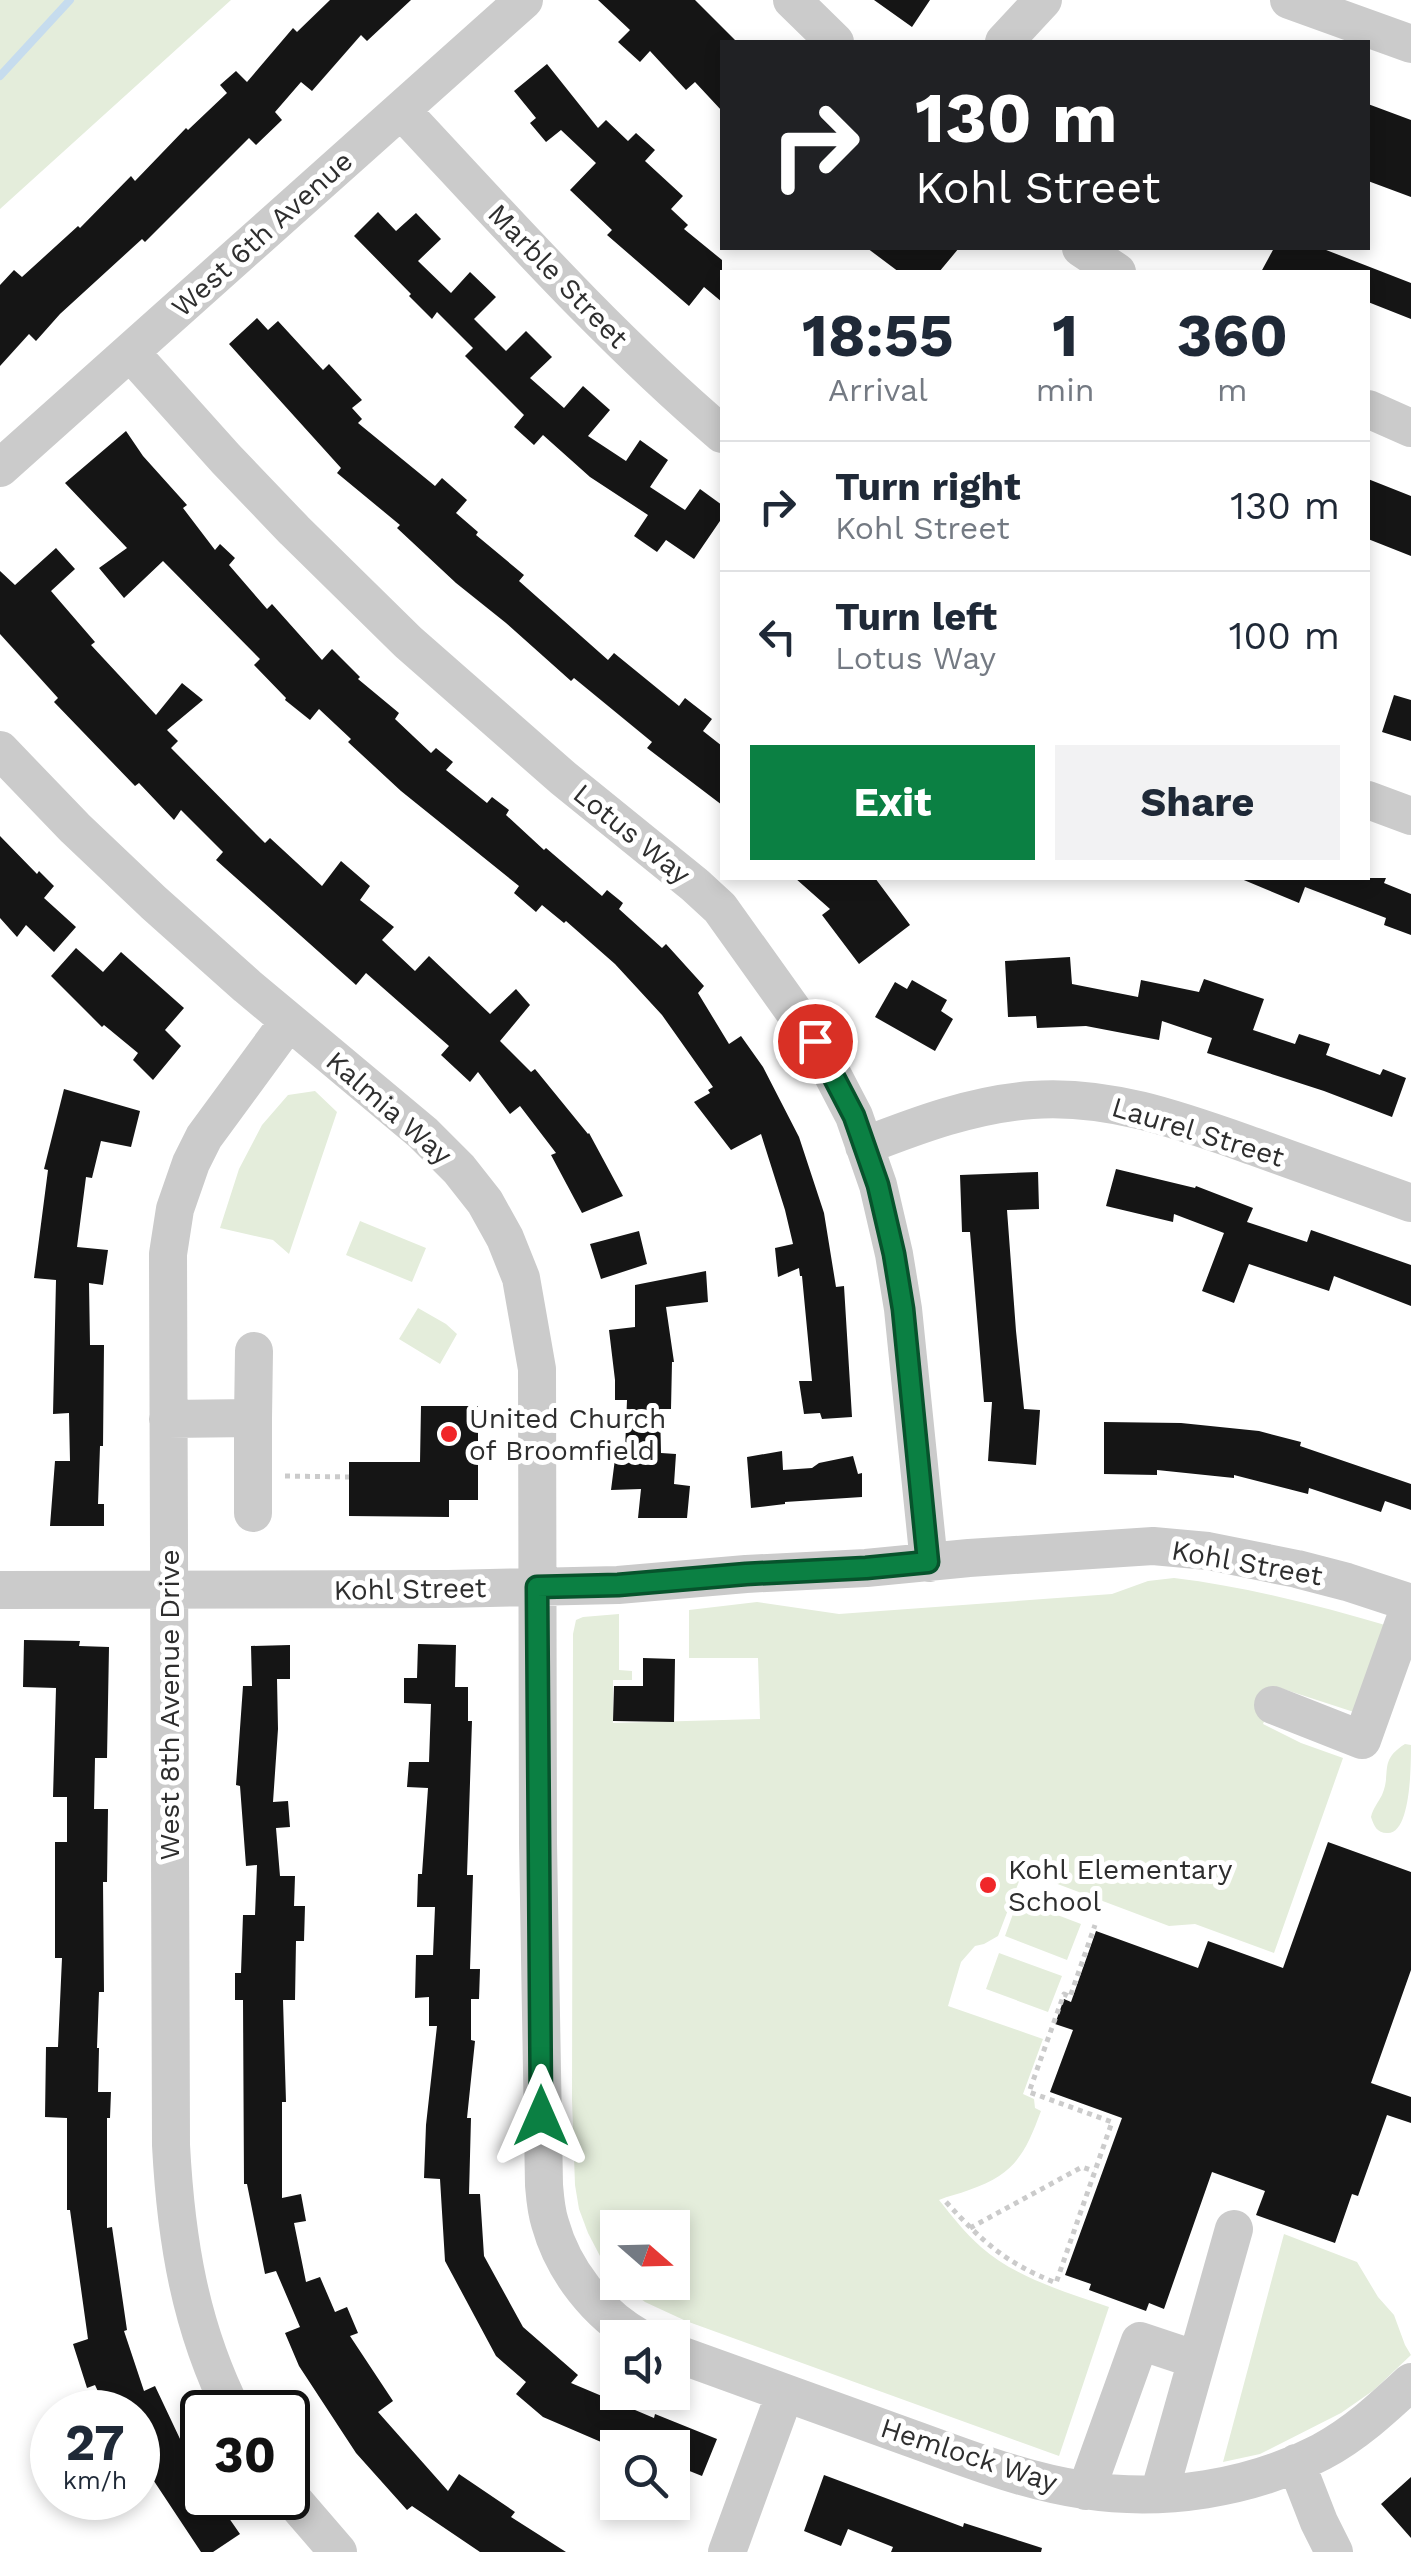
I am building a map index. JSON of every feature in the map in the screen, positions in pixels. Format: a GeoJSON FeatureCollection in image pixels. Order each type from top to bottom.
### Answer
{"type":"FeatureCollection","features":[{"type":"Feature","properties":{"kind":"street","name":"West 6th Avenue"},"geometry":{"type":"LineString","coordinates":[[0,468],[524,0]]}},
{"type":"Feature","properties":{"kind":"street"},"geometry":{"type":"LineString","coordinates":[[792,0],[833,40]]}},
{"type":"Feature","properties":{"kind":"street"},"geometry":{"type":"LineString","coordinates":[[1006,40],[1042,0]]}},
{"type":"Feature","properties":{"kind":"street"},"geometry":{"type":"LineString","coordinates":[[1289,0],[1411,44]]}},
{"type":"Feature","properties":{"kind":"street","name":"Marble Street"},"geometry":{"type":"LineString","coordinates":[[401,110],[564,286],[720,432]]}},
{"type":"Feature","properties":{"kind":"street"},"geometry":{"type":"LineString","coordinates":[[1083,250],[1115,270]]}},
{"type":"Feature","properties":{"kind":"street","name":"Lotus Way"},"geometry":{"type":"LineString","coordinates":[[130,352],[294,530],[408,642],[720,908],[815,1041],[854,1116],[878,1185],[903,1309],[928,1562]]}},
{"type":"Feature","properties":{"kind":"street"},"geometry":{"type":"LineString","coordinates":[[1370,410],[1411,428]]}},
{"type":"Feature","properties":{"kind":"street","name":"Kalmia Way"},"geometry":{"type":"LineString","coordinates":[[0,750],[154,902],[422,1133],[485,1202],[521,1278],[538,1369],[537,1587]]}},
{"type":"Feature","properties":{"kind":"street"},"geometry":{"type":"LineString","coordinates":[[1370,801],[1411,816]]}},
{"type":"Feature","properties":{"kind":"street","name":"West 8th Avenue Drive"},"geometry":{"type":"LineString","coordinates":[[222,2390],[186,2283],[174,2208],[168,1254],[175,1209],[204,1137],[289,1020]]}},
{"type":"Feature","properties":{"kind":"street","name":"Laurel Street"},"geometry":{"type":"LineString","coordinates":[[864,1146],[934,1120],[987,1107],[1033,1100],[1092,1102],[1146,1111],[1194,1125],[1411,1203]]}},
{"type":"Feature","properties":{"kind":"street"},"geometry":{"type":"LineString","coordinates":[[253,1513],[254,1351]]}},
{"type":"Feature","properties":{"kind":"street"},"geometry":{"type":"LineString","coordinates":[[168,1419],[253,1418]]}},
{"type":"Feature","properties":{"kind":"street","name":"Kohl Street"},"geometry":{"type":"LineString","coordinates":[[0,1590],[618,1585],[1154,1546],[1208,1551],[1348,1582],[1411,1603]]}},
{"type":"Feature","properties":{"kind":"street"},"geometry":{"type":"LineString","coordinates":[[537,1587],[544,2184],[549,2221],[570,2269],[590,2298],[616,2320]]}},
{"type":"Feature","properties":{"kind":"street"},"geometry":{"type":"LineString","coordinates":[[1273,1705],[1362,1740],[1411,1603]]}},
{"type":"Feature","properties":{"kind":"street"},"geometry":{"type":"LineString","coordinates":[[1159,2494],[1234,2229]]}},
{"type":"Feature","properties":{"kind":"street"},"geometry":{"type":"LineString","coordinates":[[1086,2491],[1140,2340],[1197,2360]]}},
{"type":"Feature","properties":{"kind":"street","name":"Hemlock Way"},"geometry":{"type":"LineString","coordinates":[[690,2359],[1041,2482],[1086,2491],[1159,2494],[1238,2484],[1322,2451],[1369,2420],[1411,2382]]}},
{"type":"Feature","properties":{"kind":"street"},"geometry":{"type":"LineString","coordinates":[[727,2552],[785,2393]]}},
{"type":"Feature","properties":{"kind":"street"},"geometry":{"type":"LineString","coordinates":[[1296,2462],[1334,2552]]}},
{"type":"Feature","properties":{"kind":"street"},"geometry":{"type":"LineString","coordinates":[[310,2520],[338,2552]]}},
{"type":"Feature","properties":{"kind":"path"},"geometry":{"type":"LineString","coordinates":[[285,1476],[349,1477]]}},
{"type":"Feature","properties":{"kind":"path"},"geometry":{"type":"LineString","coordinates":[[946,2202],[994,2252],[1056,2282],[1112,2122],[1029,2092],[1064,1994],[1070,1996],[1095,1924]]}},
{"type":"Feature","properties":{"kind":"path"},"geometry":{"type":"LineString","coordinates":[[970,2228],[1082,2166],[1094,2170]]}},
{"type":"Feature","properties":{"kind":"green space"},"geometry":{"type":"Polygon","coordinates":[[[0,0],[231,0],[0,209],[0,0]]]}},
{"type":"Feature","properties":{"kind":"green space"},"geometry":{"type":"Polygon","coordinates":[[[315,1091],[337,1112],[289,1254],[273,1240],[220,1228],[239,1169],[262,1125],[288,1095],[315,1091]]]}},
{"type":"Feature","properties":{"kind":"green space"},"geometry":{"type":"Polygon","coordinates":[[[360,1221],[426,1248],[412,1282],[346,1255],[360,1221]]]}},
{"type":"Feature","properties":{"kind":"green space"},"geometry":{"type":"Polygon","coordinates":[[[418,1308],[457,1334],[440,1364],[399,1339],[418,1308]]]}},
{"type":"Feature","properties":{"kind":"green space","name":"Kohl Elementary School"},"geometry":{"type":"Polygon","coordinates":[[[1174,1578],[1230,1586],[1392,1627],[1363,1715],[1277,1687],[1263,1724],[1343,1758],[1274,1953],[1195,1924],[1169,1926],[1023,1871],[998,1936],[975,1946],[961,1962],[948,2006],[1043,2039],[1023,2094],[1034,2099],[1035,2108],[1041,2111],[1023,2151],[1008,2169],[985,2184],[939,2200],[975,2242],[995,2258],[1042,2283],[1109,2307],[1059,2456],[690,2322],[645,2302],[642,2300],[690,2300],[690,2210],[600,2210],[600,2256],[579,2209],[575,2185],[573,1634],[576,1620],[619,1614],[619,1670],[632,1671],[632,1680],[613,1680],[613,1723],[760,1719],[758,1658],[689,1658],[689,1610],[757,1602],[839,1614],[1112,1594],[1148,1581],[1174,1578]]]}},
{"type":"Feature","properties":{"kind":"green space"},"geometry":{"type":"Polygon","coordinates":[[[1405,1744],[1411,1745],[1405,1811],[1395,1831],[1384,1833],[1376,1828],[1371,1817],[1385,1787],[1388,1762],[1405,1744]]]}},
{"type":"Feature","properties":{"kind":"green space"},"geometry":{"type":"Polygon","coordinates":[[[1018,1900],[1081,1924],[1067,1960],[1005,1936],[1018,1900]]]}},
{"type":"Feature","properties":{"kind":"green space"},"geometry":{"type":"Polygon","coordinates":[[[999,1953],[1062,1976],[1048,2012],[986,1989],[999,1953]]]}},
{"type":"Feature","properties":{"kind":"green space"},"geometry":{"type":"Polygon","coordinates":[[[1284,2234],[1357,2262],[1394,2315],[1411,2355],[1374,2390],[1341,2413],[1260,2454],[1223,2462],[1284,2234]]]}},
{"type":"Feature","properties":{"kind":"building"},"geometry":{"type":"Polygon","coordinates":[[[330,0],[411,0],[367,41],[361,35],[312,91],[301,82],[275,112],[282,120],[256,145],[249,138],[145,242],[142,239],[36,341],[29,334],[0,366],[0,285],[14,270],[22,277],[80,228],[131,176],[135,181],[186,128],[227,93],[220,85],[236,71],[247,82],[293,28],[297,32],[330,0]]]}},
{"type":"Feature","properties":{"kind":"building"},"geometry":{"type":"Polygon","coordinates":[[[598,0],[695,0],[735,40],[720,40],[720,109],[695,82],[686,90],[650,51],[640,62],[618,42],[630,30],[598,0]]]}},
{"type":"Feature","properties":{"kind":"building"},"geometry":{"type":"Polygon","coordinates":[[[874,0],[930,0],[912,27],[874,0]]]}},
{"type":"Feature","properties":{"kind":"building"},"geometry":{"type":"Polygon","coordinates":[[[547,64],[598,128],[606,120],[628,141],[636,133],[655,150],[645,161],[683,196],[671,209],[688,225],[684,229],[722,260],[720,300],[704,287],[689,306],[607,235],[612,230],[570,190],[596,163],[561,130],[546,142],[530,123],[536,118],[514,91],[547,64]]]}},
{"type":"Feature","properties":{"kind":"building"},"geometry":{"type":"Polygon","coordinates":[[[1370,105],[1411,120],[1411,197],[1370,182],[1370,105]]]}},
{"type":"Feature","properties":{"kind":"building"},"geometry":{"type":"Polygon","coordinates":[[[378,212],[396,231],[416,213],[441,239],[418,261],[451,293],[470,272],[496,297],[474,319],[506,351],[526,331],[552,357],[530,378],[564,408],[583,386],[610,410],[588,436],[626,461],[640,440],[668,460],[650,487],[685,510],[700,489],[720,504],[720,521],[694,559],[666,540],[657,552],[634,536],[648,515],[590,477],[543,435],[534,445],[514,427],[524,415],[465,356],[473,348],[437,312],[432,319],[354,236],[378,212]]]}},
{"type":"Feature","properties":{"kind":"building"},"geometry":{"type":"Polygon","coordinates":[[[870,250],[957,250],[941,270],[896,270],[870,250]]]}},
{"type":"Feature","properties":{"kind":"building"},"geometry":{"type":"Polygon","coordinates":[[[1273,250],[1326,250],[1411,283],[1411,319],[1370,303],[1370,270],[1262,270],[1273,250]]]}},
{"type":"Feature","properties":{"kind":"building"},"geometry":{"type":"Polygon","coordinates":[[[257,318],[268,330],[278,321],[323,370],[329,364],[362,400],[352,408],[362,419],[358,423],[435,486],[442,478],[467,500],[456,513],[524,575],[519,581],[608,660],[614,653],[679,706],[685,698],[712,719],[703,731],[720,744],[720,803],[647,748],[652,742],[574,678],[571,681],[456,583],[397,528],[400,525],[337,473],[341,468],[229,344],[257,318]]]}},
{"type":"Feature","properties":{"kind":"building"},"geometry":{"type":"Polygon","coordinates":[[[126,431],[187,505],[183,508],[215,550],[220,544],[235,558],[229,565],[267,609],[272,604],[322,660],[332,649],[358,679],[399,713],[395,719],[431,753],[436,748],[453,762],[446,770],[487,803],[492,797],[509,810],[506,815],[602,896],[607,890],[623,903],[619,909],[662,948],[666,944],[704,986],[698,993],[729,1044],[741,1036],[763,1067],[799,1137],[824,1213],[836,1287],[844,1286],[852,1417],[822,1419],[820,1413],[804,1414],[799,1381],[812,1381],[802,1276],[799,1268],[778,1277],[775,1248],[793,1244],[761,1134],[731,1150],[694,1102],[713,1087],[662,1015],[615,964],[566,921],[542,905],[536,912],[514,893],[519,886],[401,791],[319,709],[310,720],[285,700],[254,665],[260,659],[163,561],[124,598],[99,568],[127,548],[65,483],[126,431]]]}},
{"type":"Feature","properties":{"kind":"building"},"geometry":{"type":"Polygon","coordinates":[[[1370,480],[1411,496],[1411,556],[1370,540],[1370,480]]]}},
{"type":"Feature","properties":{"kind":"building"},"geometry":{"type":"Polygon","coordinates":[[[56,548],[75,569],[51,591],[95,642],[91,645],[156,715],[182,683],[203,700],[167,730],[178,741],[171,748],[265,843],[270,838],[322,886],[341,861],[370,886],[360,900],[394,927],[382,940],[415,971],[429,956],[490,1014],[516,989],[530,1005],[500,1041],[531,1072],[535,1069],[589,1133],[623,1196],[582,1213],[551,1155],[556,1153],[520,1106],[510,1114],[478,1072],[470,1082],[441,1055],[449,1046],[366,973],[356,985],[216,860],[223,852],[181,810],[174,820],[139,783],[135,786],[54,702],[58,698],[0,634],[0,571],[15,585],[56,548]]]}},
{"type":"Feature","properties":{"kind":"building"},"geometry":{"type":"Polygon","coordinates":[[[1394,695],[1411,700],[1411,741],[1382,732],[1394,695]]]}},
{"type":"Feature","properties":{"kind":"building"},"geometry":{"type":"Polygon","coordinates":[[[0,836],[54,886],[44,898],[76,927],[54,952],[26,925],[17,937],[0,918],[0,836]]]}},
{"type":"Feature","properties":{"kind":"building"},"geometry":{"type":"Polygon","coordinates":[[[1386,878],[1384,883],[1411,894],[1411,935],[1384,925],[1386,918],[1305,887],[1299,903],[1244,880],[1386,878]]]}},
{"type":"Feature","properties":{"kind":"building"},"geometry":{"type":"Polygon","coordinates":[[[797,880],[876,880],[910,925],[859,964],[822,915],[830,909],[797,880]]]}},
{"type":"Feature","properties":{"kind":"building"},"geometry":{"type":"Polygon","coordinates":[[[76,948],[103,972],[121,952],[184,1008],[165,1030],[181,1046],[153,1080],[133,1060],[138,1053],[102,1027],[51,976],[76,948]]]}},
{"type":"Feature","properties":{"kind":"building"},"geometry":{"type":"Polygon","coordinates":[[[1070,957],[1072,984],[1138,997],[1141,980],[1199,992],[1204,979],[1264,999],[1253,1030],[1295,1044],[1299,1034],[1330,1044],[1326,1055],[1380,1075],[1383,1069],[1406,1078],[1392,1117],[1207,1053],[1212,1038],[1162,1021],[1159,1040],[1086,1026],[1037,1028],[1036,1016],[1008,1017],[1005,961],[1070,957]]]}},
{"type":"Feature","properties":{"kind":"building"},"geometry":{"type":"Polygon","coordinates":[[[912,980],[947,1000],[941,1011],[953,1019],[935,1051],[875,1017],[895,982],[907,989],[912,980]]]}},
{"type":"Feature","properties":{"kind":"building"},"geometry":{"type":"Polygon","coordinates":[[[64,1089],[140,1111],[131,1147],[101,1141],[92,1178],[86,1177],[77,1247],[108,1250],[103,1285],[89,1283],[90,1345],[104,1345],[98,1504],[104,1504],[104,1526],[50,1526],[55,1461],[70,1461],[69,1413],[53,1414],[56,1280],[34,1278],[48,1170],[44,1169],[64,1089]]]}},
{"type":"Feature","properties":{"kind":"building"},"geometry":{"type":"Polygon","coordinates":[[[1116,1169],[1196,1186],[1253,1208],[1247,1222],[1307,1242],[1311,1230],[1411,1265],[1411,1306],[1334,1276],[1329,1291],[1249,1264],[1234,1303],[1202,1291],[1224,1233],[1174,1214],[1173,1222],[1106,1206],[1116,1169]]]}},
{"type":"Feature","properties":{"kind":"building"},"geometry":{"type":"Polygon","coordinates":[[[1038,1172],[1039,1209],[1007,1210],[1024,1409],[1040,1410],[1036,1465],[988,1461],[992,1402],[984,1402],[970,1232],[962,1232],[960,1175],[1038,1172]]]}},
{"type":"Feature","properties":{"kind":"building"},"geometry":{"type":"Polygon","coordinates":[[[639,1231],[647,1264],[601,1279],[590,1244],[639,1231]]]}},
{"type":"Feature","properties":{"kind":"building"},"geometry":{"type":"Polygon","coordinates":[[[706,1271],[708,1302],[666,1307],[674,1362],[671,1409],[660,1409],[661,1453],[676,1454],[674,1484],[690,1486],[687,1518],[638,1518],[641,1489],[611,1490],[616,1451],[625,1451],[627,1400],[615,1400],[609,1330],[635,1327],[635,1285],[706,1271]]]}},
{"type":"Feature","properties":{"kind":"building","name":"United Church of Broomfield"},"geometry":{"type":"Polygon","coordinates":[[[421,1406],[478,1406],[478,1500],[449,1500],[449,1517],[349,1516],[349,1462],[420,1462],[421,1406]]]}},
{"type":"Feature","properties":{"kind":"building"},"geometry":{"type":"Polygon","coordinates":[[[1104,1422],[1181,1423],[1259,1431],[1301,1442],[1300,1446],[1411,1484],[1411,1510],[1385,1501],[1381,1512],[1309,1488],[1308,1494],[1234,1475],[1157,1470],[1157,1475],[1104,1474],[1104,1422]]]}},
{"type":"Feature","properties":{"kind":"building"},"geometry":{"type":"Polygon","coordinates":[[[782,1451],[783,1470],[812,1468],[853,1456],[858,1474],[862,1473],[862,1497],[751,1508],[747,1457],[782,1451]]]}},
{"type":"Feature","properties":{"kind":"building"},"geometry":{"type":"Polygon","coordinates":[[[24,1640],[80,1641],[79,1646],[109,1647],[107,1758],[95,1758],[94,1809],[108,1809],[98,2092],[111,2092],[107,2118],[107,2228],[112,2227],[127,2330],[124,2331],[144,2390],[97,2390],[95,2385],[87,2388],[73,2344],[88,2339],[67,2210],[67,2118],[45,2117],[46,2047],[58,2047],[62,1958],[55,1958],[55,1842],[67,1842],[67,1797],[53,1797],[56,1688],[23,1687],[24,1640]]]}},
{"type":"Feature","properties":{"kind":"building"},"geometry":{"type":"Polygon","coordinates":[[[418,1644],[456,1645],[455,1687],[468,1687],[468,1721],[472,1721],[467,1875],[473,1875],[470,1969],[480,1969],[479,1999],[471,1999],[471,2040],[475,2041],[467,2118],[471,2118],[469,2194],[480,2194],[484,2256],[523,2327],[578,2375],[571,2383],[600,2395],[600,2410],[635,2410],[654,2418],[655,2414],[717,2439],[702,2476],[690,2471],[690,2430],[600,2430],[600,2442],[543,2417],[516,2394],[526,2382],[496,2356],[445,2261],[440,2179],[424,2178],[437,2026],[429,2026],[429,1997],[415,1998],[416,1955],[433,1955],[435,1907],[417,1907],[428,1788],[407,1787],[409,1762],[429,1762],[431,1704],[404,1703],[404,1678],[417,1678],[418,1644]]]}},
{"type":"Feature","properties":{"kind":"building"},"geometry":{"type":"Polygon","coordinates":[[[290,1645],[290,1679],[277,1679],[273,1802],[288,1801],[290,1827],[276,1828],[280,1876],[295,1876],[294,1906],[305,1906],[304,1941],[296,1941],[295,2000],[283,2000],[286,2102],[282,2102],[282,2198],[301,2194],[306,2221],[294,2223],[306,2282],[320,2277],[335,2312],[347,2307],[358,2333],[350,2336],[393,2401],[378,2412],[448,2491],[459,2474],[515,2512],[511,2517],[566,2552],[480,2552],[412,2506],[407,2510],[356,2453],[299,2366],[285,2333],[300,2327],[276,2271],[265,2274],[244,2184],[243,2000],[235,2000],[235,1973],[241,1973],[243,1915],[255,1915],[257,1865],[246,1866],[240,1786],[236,1785],[243,1686],[252,1686],[251,1646],[290,1645]]]}},
{"type":"Feature","properties":{"kind":"building"},"geometry":{"type":"Polygon","coordinates":[[[643,1658],[675,1659],[674,1722],[613,1721],[614,1686],[643,1686],[643,1658]]]}},
{"type":"Feature","properties":{"kind":"building","name":"Kohl Elementary School"},"geometry":{"type":"Polygon","coordinates":[[[1328,1842],[1411,1872],[1411,1970],[1371,2083],[1411,2097],[1411,2123],[1387,2115],[1358,2196],[1352,2194],[1335,2243],[1256,2215],[1265,2191],[1212,2172],[1164,2309],[1149,2303],[1146,2311],[1089,2290],[1091,2284],[1065,2275],[1122,2118],[1050,2092],[1073,2030],[1055,2024],[1064,1999],[1071,2002],[1096,1931],[1198,1968],[1208,1941],[1283,1968],[1328,1842]]]}},
{"type":"Feature","properties":{"kind":"building"},"geometry":{"type":"Polygon","coordinates":[[[160,2397],[180,2439],[180,2520],[230,2520],[240,2534],[213,2552],[201,2552],[160,2490],[160,2397]]]}},
{"type":"Feature","properties":{"kind":"building"},"geometry":{"type":"Polygon","coordinates":[[[824,2475],[963,2527],[964,2523],[1042,2548],[1041,2552],[891,2552],[893,2547],[848,2529],[841,2546],[804,2531],[824,2475]]]}},
{"type":"Feature","properties":{"kind":"building"},"geometry":{"type":"Polygon","coordinates":[[[1411,2477],[1411,2538],[1381,2504],[1411,2477]]]}},
{"type":"Feature","properties":{"kind":"waterway"},"geometry":{"type":"LineString","coordinates":[[0,76],[70,0]]}},
{"type":"Feature","properties":{"kind":"place","name":"United Church of Broomfield"},"geometry":{"type":"Point","coordinates":[449,1434]}},
{"type":"Feature","properties":{"kind":"place","name":"Kohl Elementary School"},"geometry":{"type":"Point","coordinates":[988,1885]}},
{"type":"Feature","properties":{"kind":"route"},"geometry":{"type":"LineString","coordinates":[[541,2116],[537,1587],[618,1585],[928,1562],[894,1254],[878,1185],[854,1116],[815,1041]]}}]}
